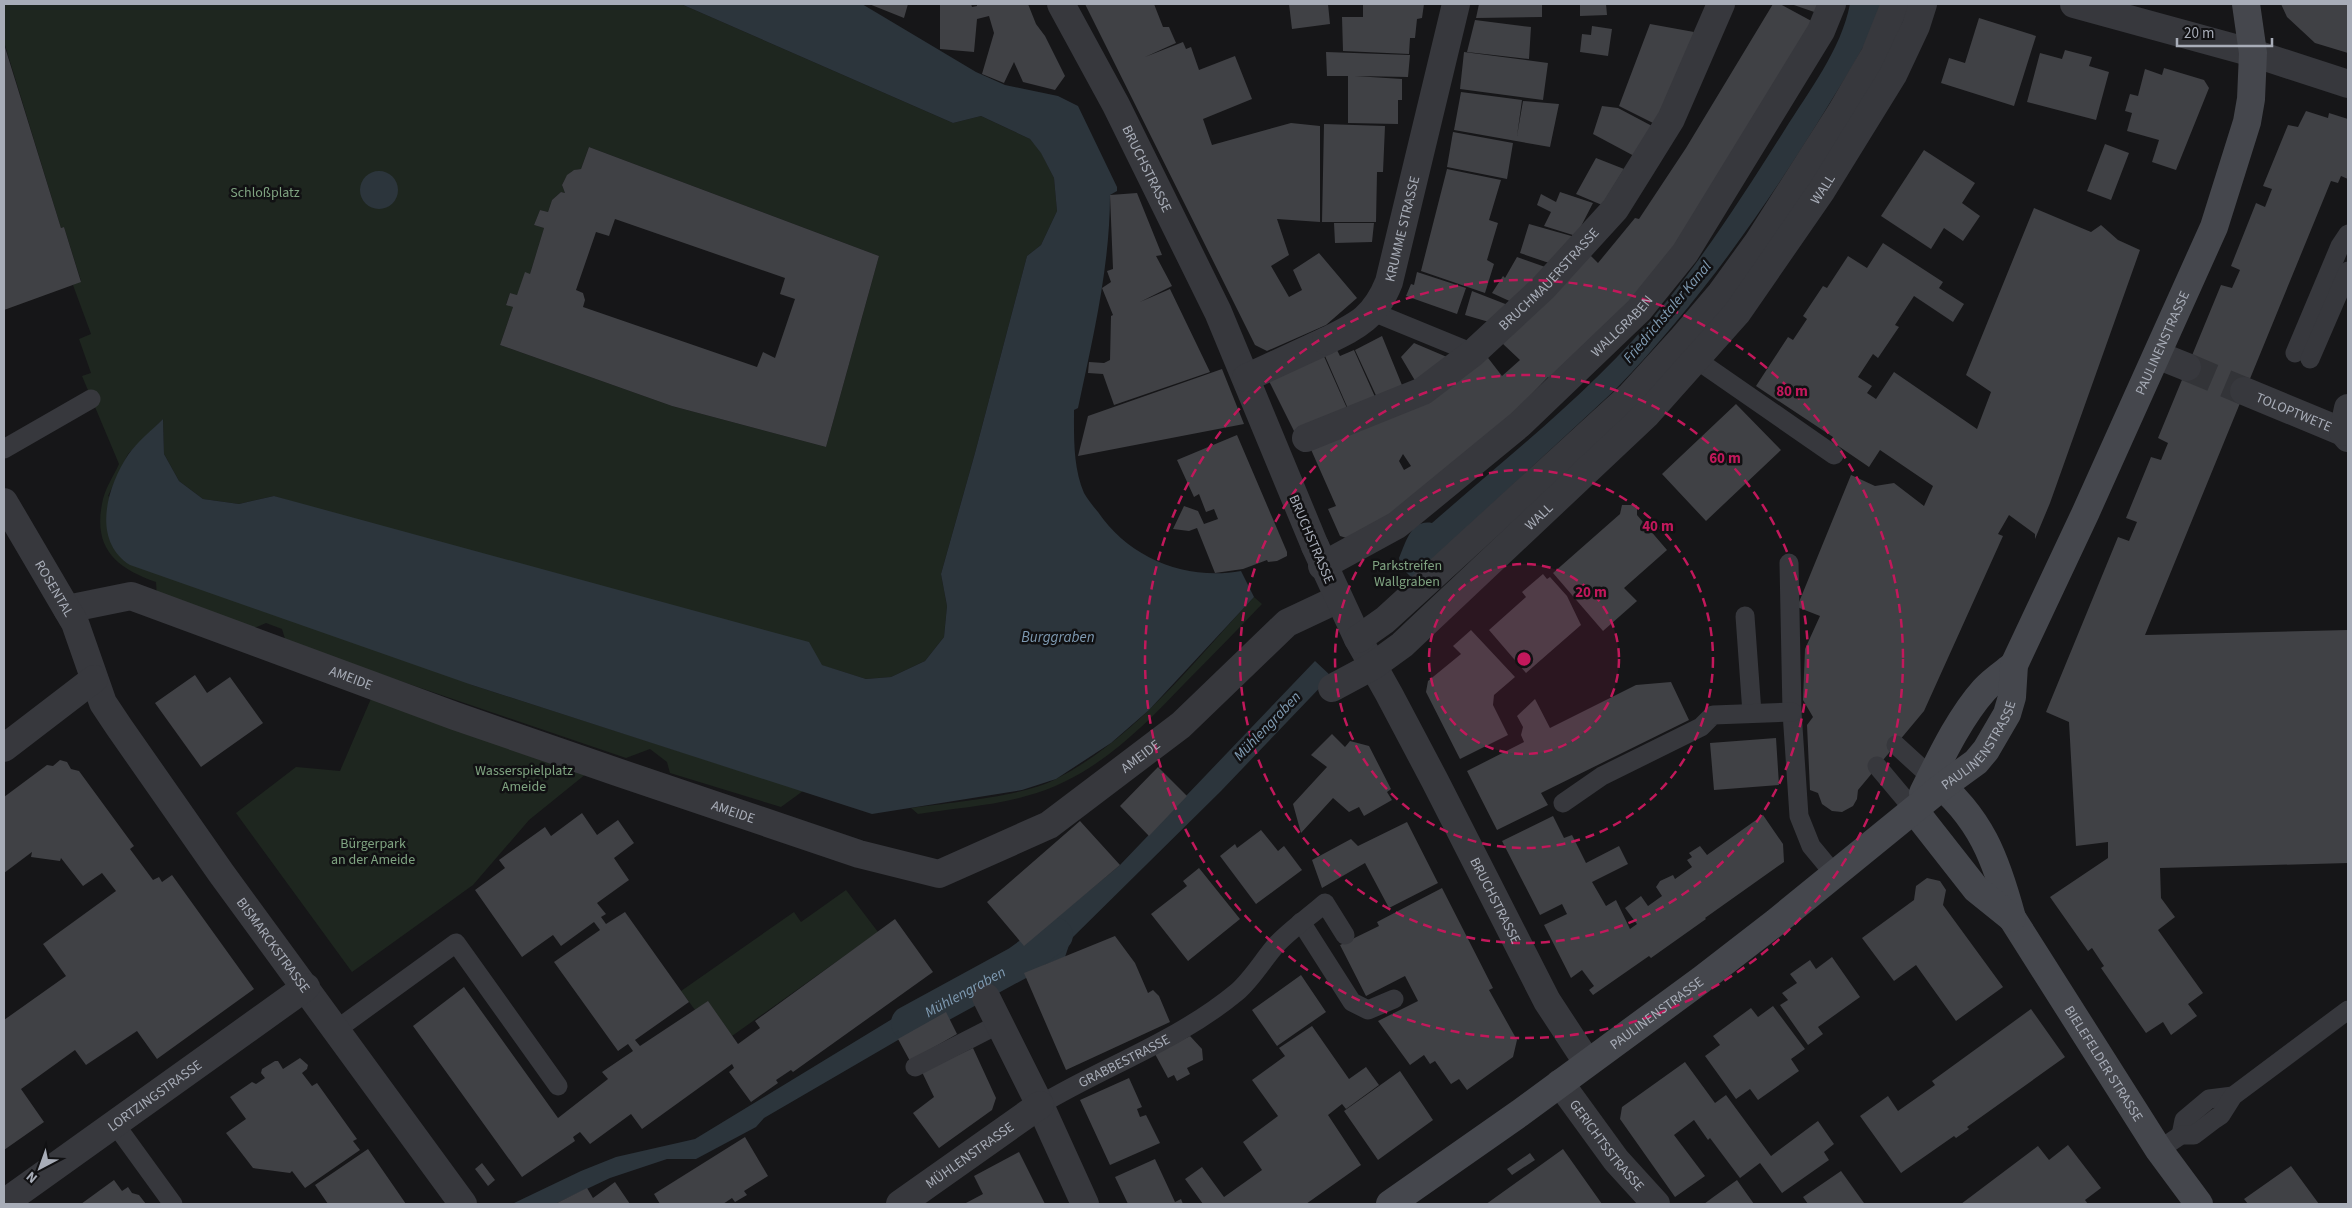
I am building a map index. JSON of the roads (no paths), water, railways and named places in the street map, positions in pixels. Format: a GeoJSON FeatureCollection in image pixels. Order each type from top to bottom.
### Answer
{"type":"FeatureCollection","features":[{"type":"Feature","properties":{"kind":"main road","name":"PAULINENSTRASSE"},"geometry":{"type":"LineString","coordinates":[[1937,782],[1976,762],[1986,750],[2007,714],[2012,697],[2014,665],[2067,555],[2214,227],[2247,122],[2251,99],[2254,53],[2246,4]]}},
{"type":"Feature","properties":{"kind":"main road","name":"PAULINENSTRASSE"},"geometry":{"type":"LineString","coordinates":[[1390,1204],[1560,1083],[1708,974],[1835,875],[1914,810],[1937,782],[1948,744],[1976,701],[1985,689],[2014,665]]}},
{"type":"Feature","properties":{"kind":"main road","name":"BIELEFELDER STRASSE"},"geometry":{"type":"LineString","coordinates":[[1937,782],[1976,826],[1990,848],[2002,880],[2012,918]]}},
{"type":"Feature","properties":{"kind":"main road","name":"BIELEFELDER STRASSE"},"geometry":{"type":"LineString","coordinates":[[1914,810],[1976,889],[2012,918],[2170,1142],[2199,1204]]}},
{"type":"Feature","properties":{"kind":"street","name":"BRUCHSTRASSE"},"geometry":{"type":"LineString","coordinates":[[1061,4],[1116,105],[1218,312],[1338,599],[1479,865],[1547,1001],[1587,1062]]}},
{"type":"Feature","properties":{"kind":"street","name":"KRUMME STRASSE"},"geometry":{"type":"LineString","coordinates":[[1246,378],[1364,321],[1381,302],[1389,282],[1456,4]]}},
{"type":"Feature","properties":{"kind":"street","name":"BRUCHMAUERSTRASSE"},"geometry":{"type":"LineString","coordinates":[[1276,451],[1423,391],[1473,353],[1543,288],[1614,209],[1671,118],[1721,4]]}},
{"type":"Feature","properties":{"kind":"street","name":"WALLGRABEN"},"geometry":{"type":"LineString","coordinates":[[1319,556],[1398,525],[1520,424],[1639,310],[1685,253],[1713,209],[1821,32],[1832,4]]}},
{"type":"Feature","properties":{"kind":"street","name":"WALL"},"geometry":{"type":"LineString","coordinates":[[1373,666],[1402,645],[1640,421],[1689,350],[1721,293],[1758,242],[1836,120],[1875,54],[1895,4]]}},
{"type":"Feature","properties":{"kind":"street","name":"WALL"},"geometry":{"type":"LineString","coordinates":[[1358,639],[1385,620],[1631,395],[1737,312],[1822,190],[1893,75],[1916,26],[1923,4]]}},
{"type":"Feature","properties":{"kind":"street"},"geometry":{"type":"LineString","coordinates":[[2074,4],[2254,53],[2348,84]]}},
{"type":"Feature","properties":{"kind":"street"},"geometry":{"type":"LineString","coordinates":[[2157,355],[2186,367]]}},
{"type":"Feature","properties":{"kind":"street","name":"TOLOPTWETE"},"geometry":{"type":"LineString","coordinates":[[2244,391],[2347,426]]}},
{"type":"Feature","properties":{"kind":"street","name":"ROSENTAL"},"geometry":{"type":"LineString","coordinates":[[4,502],[68,609],[75,623],[94,679]]}},
{"type":"Feature","properties":{"kind":"street","name":"AMEIDE"},"geometry":{"type":"LineString","coordinates":[[68,609],[131,596],[454,716],[859,854],[939,874],[1049,825],[1182,726],[1287,623],[1338,599]]}},
{"type":"Feature","properties":{"kind":"street"},"geometry":{"type":"LineString","coordinates":[[1332,688],[1373,666]]}},
{"type":"Feature","properties":{"kind":"street"},"geometry":{"type":"LineString","coordinates":[[4,748],[94,679]]}},
{"type":"Feature","properties":{"kind":"street","name":"BISMARCKSTRASSE"},"geometry":{"type":"LineString","coordinates":[[94,679],[104,703],[119,727],[221,873],[463,1204]]}},
{"type":"Feature","properties":{"kind":"street","name":"LORTZINGSTRASSE"},"geometry":{"type":"LineString","coordinates":[[4,1203],[306,988]]}},
{"type":"Feature","properties":{"kind":"street"},"geometry":{"type":"LineString","coordinates":[[986,997],[1040,1105],[1084,1204]]}},
{"type":"Feature","properties":{"kind":"street","name":"GERICHTSSTRASSE"},"geometry":{"type":"LineString","coordinates":[[1560,1083],[1616,1160],[1656,1204]]}},
{"type":"Feature","properties":{"kind":"street","name":"MÜHLENSTRASSE"},"geometry":{"type":"LineString","coordinates":[[900,1204],[1040,1105]]}},
{"type":"Feature","properties":{"kind":"lane"},"geometry":{"type":"LineString","coordinates":[[2344,240],[2303,356],[2348,271]]}},
{"type":"Feature","properties":{"kind":"lane"},"geometry":{"type":"LineString","coordinates":[[1373,312],[1473,353]]}},
{"type":"Feature","properties":{"kind":"lane"},"geometry":{"type":"LineString","coordinates":[[1689,350],[1834,456]]}},
{"type":"Feature","properties":{"kind":"lane"},"geometry":{"type":"LineString","coordinates":[[4,449],[91,399]]}},
{"type":"Feature","properties":{"kind":"lane"},"geometry":{"type":"LineString","coordinates":[[1789,563],[1792,712],[1799,816],[1812,846],[1835,875]]}},
{"type":"Feature","properties":{"kind":"lane"},"geometry":{"type":"LineString","coordinates":[[1745,616],[1752,713]]}},
{"type":"Feature","properties":{"kind":"lane"},"geometry":{"type":"LineString","coordinates":[[1563,803],[1602,776],[1701,727],[1713,715],[1792,712]]}},
{"type":"Feature","properties":{"kind":"lane"},"geometry":{"type":"LineString","coordinates":[[1896,745],[1937,782]]}},
{"type":"Feature","properties":{"kind":"lane"},"geometry":{"type":"LineString","coordinates":[[1877,766],[1914,810]]}},
{"type":"Feature","properties":{"kind":"lane","name":"GRABBESTRASSE"},"geometry":{"type":"LineString","coordinates":[[1040,1105],[1064,1090],[1138,1055],[1208,1013],[1239,991],[1278,944],[1325,903],[1345,935]]}},
{"type":"Feature","properties":{"kind":"lane"},"geometry":{"type":"LineString","coordinates":[[1301,922],[1352,1002],[1368,1010],[1394,999]]}},
{"type":"Feature","properties":{"kind":"lane"},"geometry":{"type":"LineString","coordinates":[[336,1030],[456,943],[558,1086]]}},
{"type":"Feature","properties":{"kind":"lane"},"geometry":{"type":"LineString","coordinates":[[2170,1142],[2194,1134],[2222,1115],[2233,1096],[2348,1010]]}},
{"type":"Feature","properties":{"kind":"lane"},"geometry":{"type":"LineString","coordinates":[[915,1067],[999,1024]]}},
{"type":"Feature","properties":{"kind":"lane"},"geometry":{"type":"LineString","coordinates":[[115,1124],[173,1204]]}},
{"type":"Feature","properties":{"kind":"water","name":"Burggraben"},"geometry":{"type":"Polygon","coordinates":[[[681,4],[862,4],[976,72],[1005,85],[1058,96],[1078,106],[1117,187],[1117,191],[1110,195],[1107,248],[1100,302],[1078,408],[1074,410],[1075,452],[1080,483],[1087,498],[1111,528],[1142,554],[1180,569],[1220,573],[1241,571],[1254,597],[1149,710],[1111,743],[1056,779],[1022,790],[872,814],[472,685],[130,565],[118,554],[110,542],[106,513],[109,497],[120,468],[132,450],[163,419],[164,454],[179,481],[203,499],[239,504],[274,496],[809,642],[822,665],[866,679],[891,677],[925,661],[944,637],[947,606],[941,574],[1027,256],[1041,245],[1057,211],[1054,178],[1041,153],[1030,139],[981,116],[953,123],[681,4]]]}},
{"type":"Feature","properties":{"kind":"water","name":"Friedrichstaler Kanal"},"geometry":{"type":"Polygon","coordinates":[[[1850,4],[1883,4],[1864,46],[1840,87],[1777,187],[1727,257],[1674,325],[1616,389],[1412,578],[1401,567],[1399,558],[1414,528],[1425,523],[1432,523],[1584,390],[1640,332],[1682,282],[1728,218],[1823,70],[1846,21],[1850,4]]]}},
{"type":"Feature","properties":{"kind":"water"},"geometry":{"type":"Polygon","coordinates":[[[379,171],[393,176],[398,190],[393,204],[379,209],[365,204],[360,190],[365,176],[379,171]]]}},
{"type":"Feature","properties":{"kind":"water"},"geometry":{"type":"Polygon","coordinates":[[[1315,661],[1331,676],[1221,791],[1071,939],[1065,957],[1024,973],[1014,953],[1120,865],[1315,661]]]}},
{"type":"Feature","properties":{"kind":"water"},"geometry":{"type":"Polygon","coordinates":[[[943,988],[953,1008],[764,1118],[756,1127],[696,1159],[667,1159],[610,1178],[555,1204],[512,1204],[581,1171],[616,1157],[695,1139],[943,988]]]}},
{"type":"Feature","properties":{"kind":"waterway","name":"Mühlengraben"},"geometry":{"type":"LineString","coordinates":[[908,1023],[1018,963],[1056,935]]}},
{"type":"Feature","properties":{"kind":"tunnel"},"geometry":{"type":"LineString","coordinates":[[2187,367],[2244,391]]}},
{"type":"Feature","properties":{"kind":"park label","name":"Schloßplatz"},"geometry":{"type":"Point","coordinates":[265,192]}},
{"type":"Feature","properties":{"kind":"park label","name":"Parkstreifen Wallgraben"},"geometry":{"type":"Point","coordinates":[1407,574]}},
{"type":"Feature","properties":{"kind":"park label","name":"Wasserspielplatz Ameide"},"geometry":{"type":"Point","coordinates":[524,778]}},
{"type":"Feature","properties":{"kind":"park label","name":"Bürgerpark an der Ameide"},"geometry":{"type":"Point","coordinates":[373,852]}}]}
